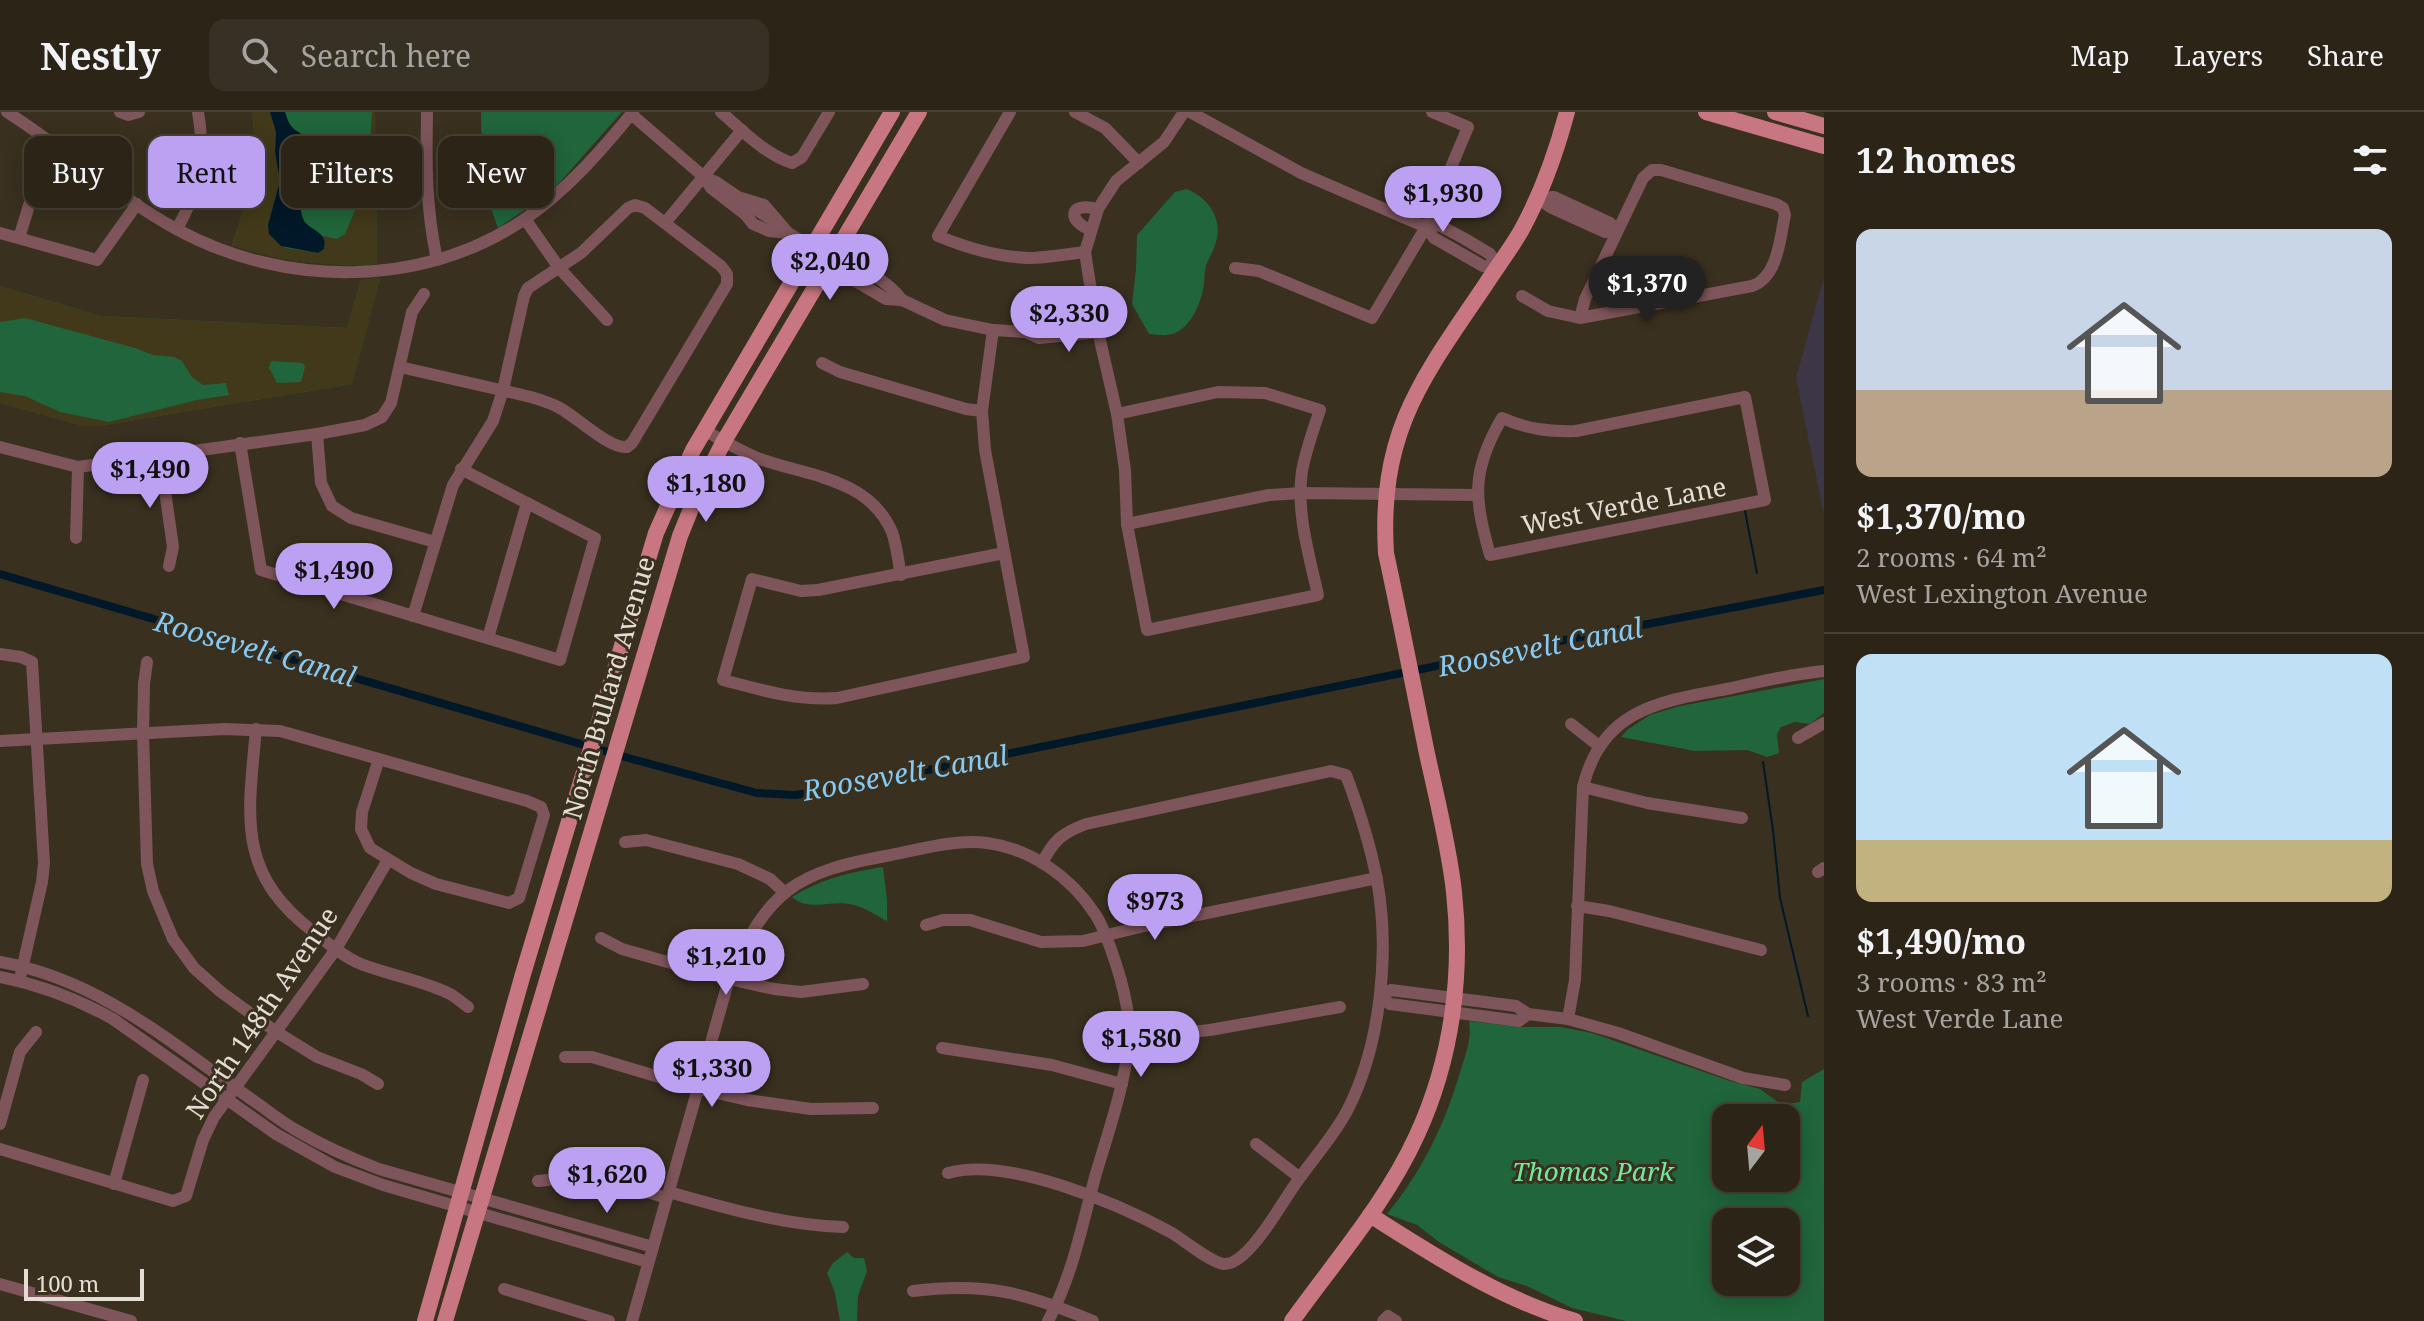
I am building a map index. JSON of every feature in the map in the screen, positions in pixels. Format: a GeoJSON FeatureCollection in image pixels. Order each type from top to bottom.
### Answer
{"type":"FeatureCollection","features":[{"type":"Feature","properties":{"kind":"main road","name":"North Bullard Avenue"},"geometry":{"type":"LineString","coordinates":[[425,1321],[523,974],[656,533],[679,477],[704,430],[892,112]]}},
{"type":"Feature","properties":{"kind":"main road","name":"North Bullard Avenue"},"geometry":{"type":"LineString","coordinates":[[445,1321],[680,536],[724,441],[919,112]]}},
{"type":"Feature","properties":{"kind":"main road"},"geometry":{"type":"LineString","coordinates":[[1292,1321],[1370,1215],[1404,1162],[1427,1113],[1439,1076],[1454,1005],[1457,969],[1454,889],[1386,553],[1385,494],[1394,446],[1405,413],[1418,388],[1520,233],[1538,198],[1567,112]]}},
{"type":"Feature","properties":{"kind":"main road"},"geometry":{"type":"LineString","coordinates":[[1706,112],[1824,146]]}},
{"type":"Feature","properties":{"kind":"main road"},"geometry":{"type":"LineString","coordinates":[[1775,112],[1824,126]]}},
{"type":"Feature","properties":{"kind":"main road"},"geometry":{"type":"LineString","coordinates":[[1370,1215],[1480,1282],[1575,1321]]}},
{"type":"Feature","properties":{"kind":"street"},"geometry":{"type":"LineString","coordinates":[[7,112],[177,229],[237,255],[313,271],[358,273],[395,270],[437,260],[487,242],[525,219],[567,186],[632,113],[753,224],[769,231],[785,229]]}},
{"type":"Feature","properties":{"kind":"street"},"geometry":{"type":"LineString","coordinates":[[120,112],[128,115],[139,112]]}},
{"type":"Feature","properties":{"kind":"street"},"geometry":{"type":"LineString","coordinates":[[177,229],[191,203],[200,170],[202,136],[198,112]]}},
{"type":"Feature","properties":{"kind":"street"},"geometry":{"type":"LineString","coordinates":[[427,112],[429,223],[437,260]]}},
{"type":"Feature","properties":{"kind":"street"},"geometry":{"type":"LineString","coordinates":[[721,112],[792,163],[802,157],[829,112]]}},
{"type":"Feature","properties":{"kind":"street"},"geometry":{"type":"LineString","coordinates":[[1010,112],[938,236],[988,254],[1030,258],[1085,252]]}},
{"type":"Feature","properties":{"kind":"street"},"geometry":{"type":"LineString","coordinates":[[1075,112],[1105,128],[1139,163]]}},
{"type":"Feature","properties":{"kind":"street"},"geometry":{"type":"LineString","coordinates":[[1117,414],[1218,392],[1242,391],[1265,393],[1320,410],[1307,451],[1301,493],[1302,517],[1318,595],[1147,630],[1127,524],[1125,470],[1117,414],[1096,323],[1085,252],[1098,209],[1116,181],[1164,142],[1187,112],[1301,173],[1426,227],[1439,225],[1490,254],[1498,267]]}},
{"type":"Feature","properties":{"kind":"street"},"geometry":{"type":"LineString","coordinates":[[1235,268],[1259,271],[1372,318],[1426,227],[1468,127],[1432,112]]}},
{"type":"Feature","properties":{"kind":"street"},"geometry":{"type":"LineString","coordinates":[[665,223],[742,130]]}},
{"type":"Feature","properties":{"kind":"street"},"geometry":{"type":"LineString","coordinates":[[1522,296],[1548,311],[1580,318],[1762,283],[1768,276],[1783,225],[1783,208],[1661,170],[1652,170],[1643,178],[1617,230],[1585,299],[1580,318]]}},
{"type":"Feature","properties":{"kind":"street"},"geometry":{"type":"LineString","coordinates":[[704,177],[738,197],[764,205],[785,229],[812,247],[832,259],[843,259],[893,288],[902,300],[945,320],[993,330],[1026,332],[1039,338],[1091,333],[1096,323]]}},
{"type":"Feature","properties":{"kind":"street"},"geometry":{"type":"LineString","coordinates":[[1538,198],[1554,197],[1610,223],[1617,230]]}},
{"type":"Feature","properties":{"kind":"street"},"geometry":{"type":"LineString","coordinates":[[0,233],[97,260],[137,204]]}},
{"type":"Feature","properties":{"kind":"street"},"geometry":{"type":"LineString","coordinates":[[1091,230],[1079,225],[1075,212],[1084,205],[1098,209]]}},
{"type":"Feature","properties":{"kind":"street"},"geometry":{"type":"LineString","coordinates":[[400,367],[503,390],[537,399],[558,407],[622,448],[632,443],[727,284],[727,274],[645,208],[632,206],[592,244],[530,287],[526,292],[503,390],[493,421],[453,485],[413,616]]}},
{"type":"Feature","properties":{"kind":"street"},"geometry":{"type":"LineString","coordinates":[[19,238],[28,208]]}},
{"type":"Feature","properties":{"kind":"street"},"geometry":{"type":"LineString","coordinates":[[525,219],[560,269],[607,320]]}},
{"type":"Feature","properties":{"kind":"street"},"geometry":{"type":"LineString","coordinates":[[0,447],[78,467],[365,425],[382,417],[391,403],[412,312],[424,294]]}},
{"type":"Feature","properties":{"kind":"street"},"geometry":{"type":"LineString","coordinates":[[993,330],[982,411],[985,450],[1024,657],[837,698],[816,699],[770,692],[723,680],[752,579],[809,591],[1004,553]]}},
{"type":"Feature","properties":{"kind":"street"},"geometry":{"type":"LineString","coordinates":[[822,363],[854,376],[982,411]]}},
{"type":"Feature","properties":{"kind":"street","name":"West Verde Lane"},"geometry":{"type":"LineString","coordinates":[[1745,397],[1765,500],[1490,555],[1477,495],[1489,440],[1502,418],[1524,428],[1549,432],[1576,431],[1745,397]]}},
{"type":"Feature","properties":{"kind":"street"},"geometry":{"type":"LineString","coordinates":[[704,430],[761,459],[839,482],[866,498],[879,510],[892,532],[901,575]]}},
{"type":"Feature","properties":{"kind":"street"},"geometry":{"type":"LineString","coordinates":[[317,434],[321,483],[332,506],[351,518],[435,542]]}},
{"type":"Feature","properties":{"kind":"street"},"geometry":{"type":"LineString","coordinates":[[240,443],[261,570],[560,660],[595,538],[461,469]]}},
{"type":"Feature","properties":{"kind":"street"},"geometry":{"type":"LineString","coordinates":[[160,456],[173,547],[169,566]]}},
{"type":"Feature","properties":{"kind":"street"},"geometry":{"type":"LineString","coordinates":[[76,538],[78,467]]}},
{"type":"Feature","properties":{"kind":"street"},"geometry":{"type":"LineString","coordinates":[[1127,524],[1269,495],[1477,495]]}},
{"type":"Feature","properties":{"kind":"street"},"geometry":{"type":"LineString","coordinates":[[488,638],[527,503]]}},
{"type":"Feature","properties":{"kind":"street"},"geometry":{"type":"LineString","coordinates":[[0,654],[32,662],[38,739],[44,863],[19,981]]}},
{"type":"Feature","properties":{"kind":"street"},"geometry":{"type":"LineString","coordinates":[[147,662],[143,733],[147,864],[153,891],[173,939],[194,968],[221,992],[299,1048],[378,1084]]}},
{"type":"Feature","properties":{"kind":"street"},"geometry":{"type":"LineString","coordinates":[[1568,1019],[1575,980],[1583,787],[1599,746],[1628,717],[1662,702],[1824,671]]}},
{"type":"Feature","properties":{"kind":"street"},"geometry":{"type":"LineString","coordinates":[[1798,738],[1824,723]]}},
{"type":"Feature","properties":{"kind":"street"},"geometry":{"type":"LineString","coordinates":[[1571,724],[1599,746]]}},
{"type":"Feature","properties":{"kind":"street"},"geometry":{"type":"LineString","coordinates":[[256,729],[249,808],[251,838],[267,883],[281,904],[336,949],[358,962],[449,993],[468,1007]]}},
{"type":"Feature","properties":{"kind":"street"},"geometry":{"type":"LineString","coordinates":[[0,741],[143,733],[280,731],[379,759],[541,807],[544,815],[522,892],[514,902],[436,884],[370,848],[361,829],[362,812],[379,759]]}},
{"type":"Feature","properties":{"kind":"street"},"geometry":{"type":"LineString","coordinates":[[948,1173],[963,1168],[986,1168],[1090,1195],[1141,1216],[1219,1264],[1232,1264],[1265,1229],[1335,1130],[1348,1109],[1367,1056],[1380,997],[1381,921],[1377,878],[1346,775],[1331,771],[1086,824],[1066,832],[1055,841],[1042,863]]}},
{"type":"Feature","properties":{"kind":"street"},"geometry":{"type":"LineString","coordinates":[[1583,787],[1647,803],[1742,818]]}},
{"type":"Feature","properties":{"kind":"street"},"geometry":{"type":"LineString","coordinates":[[625,842],[646,840],[738,864],[770,879],[784,892]]}},
{"type":"Feature","properties":{"kind":"street"},"geometry":{"type":"LineString","coordinates":[[632,1321],[729,979],[757,922],[784,892],[832,867],[959,843],[985,843],[1015,849],[1042,863],[1074,887],[1097,916],[1106,935],[1126,1004],[1129,1038],[1122,1084],[1078,1242],[1048,1321]]}},
{"type":"Feature","properties":{"kind":"street","name":"North 148th Avenue"},"geometry":{"type":"LineString","coordinates":[[114,1184],[173,1201],[186,1196],[203,1140],[214,1117],[336,949],[388,860]]}},
{"type":"Feature","properties":{"kind":"street"},"geometry":{"type":"LineString","coordinates":[[926,925],[943,920],[970,920],[1041,942],[1083,941],[1377,878]]}},
{"type":"Feature","properties":{"kind":"street"},"geometry":{"type":"LineString","coordinates":[[1577,906],[1609,911],[1761,950]]}},
{"type":"Feature","properties":{"kind":"street"},"geometry":{"type":"LineString","coordinates":[[601,938],[622,949],[774,989],[801,992],[863,984]]}},
{"type":"Feature","properties":{"kind":"street"},"geometry":{"type":"LineString","coordinates":[[0,962],[63,979],[117,1005],[230,1092]]}},
{"type":"Feature","properties":{"kind":"street"},"geometry":{"type":"LineString","coordinates":[[0,977],[58,993],[103,1013],[230,1092],[340,1154],[459,1200],[648,1262]]}},
{"type":"Feature","properties":{"kind":"street"},"geometry":{"type":"LineString","coordinates":[[1380,997],[1391,990],[1454,1005],[1516,1006],[1528,1014],[1568,1019],[1618,1033],[1734,1075],[1785,1085]]}},
{"type":"Feature","properties":{"kind":"street"},"geometry":{"type":"LineString","coordinates":[[1129,1038],[1210,1030],[1340,1007]]}},
{"type":"Feature","properties":{"kind":"street"},"geometry":{"type":"LineString","coordinates":[[0,1124],[20,1052],[36,1032]]}},
{"type":"Feature","properties":{"kind":"street"},"geometry":{"type":"LineString","coordinates":[[942,1048],[1052,1065],[1122,1084]]}},
{"type":"Feature","properties":{"kind":"street"},"geometry":{"type":"LineString","coordinates":[[565,1057],[592,1057],[699,1089],[781,1105],[811,1109],[873,1108]]}},
{"type":"Feature","properties":{"kind":"street"},"geometry":{"type":"LineString","coordinates":[[0,1149],[114,1184],[143,1080]]}},
{"type":"Feature","properties":{"kind":"street"},"geometry":{"type":"LineString","coordinates":[[1256,1144],[1299,1177]]}},
{"type":"Feature","properties":{"kind":"street"},"geometry":{"type":"LineString","coordinates":[[538,1181],[560,1178],[607,1183],[767,1217],[843,1227]]}},
{"type":"Feature","properties":{"kind":"street"},"geometry":{"type":"LineString","coordinates":[[478,1206],[653,1247]]}},
{"type":"Feature","properties":{"kind":"street"},"geometry":{"type":"LineString","coordinates":[[0,1284],[90,1315],[131,1321]]}},
{"type":"Feature","properties":{"kind":"street"},"geometry":{"type":"LineString","coordinates":[[913,1291],[967,1287],[1007,1291],[1093,1321]]}},
{"type":"Feature","properties":{"kind":"street"},"geometry":{"type":"LineString","coordinates":[[504,1289],[609,1321]]}},
{"type":"Feature","properties":{"kind":"shaded area"},"geometry":{"type":"Polygon","coordinates":[[[1824,277],[1824,515],[1796,378],[1824,277]]]}},
{"type":"Feature","properties":{"kind":"green space"},"geometry":{"type":"Polygon","coordinates":[[[252,112],[375,112],[375,136],[281,136],[281,208],[376,208],[377,264],[303,262],[232,245],[244,208],[265,208],[265,136],[254,136],[252,112]]]}},
{"type":"Feature","properties":{"kind":"green space"},"geometry":{"type":"Polygon","coordinates":[[[481,112],[622,112],[554,187],[554,136],[481,136],[481,112]]]}},
{"type":"Feature","properties":{"kind":"green space"},"geometry":{"type":"Polygon","coordinates":[[[1187,189],[1212,210],[1218,233],[1216,242],[1206,265],[1201,297],[1187,325],[1174,333],[1149,334],[1132,304],[1137,235],[1175,192],[1187,189]]]}},
{"type":"Feature","properties":{"kind":"green space"},"geometry":{"type":"Polygon","coordinates":[[[491,208],[527,208],[498,228],[491,208]]]}},
{"type":"Feature","properties":{"kind":"green space"},"geometry":{"type":"Polygon","coordinates":[[[380,278],[352,384],[98,426],[84,426],[0,403],[0,286],[101,316],[347,328],[361,280],[380,278]]]}},
{"type":"Feature","properties":{"kind":"green space"},"geometry":{"type":"Polygon","coordinates":[[[1824,679],[1824,713],[1810,724],[1795,722],[1781,727],[1777,734],[1779,753],[1767,757],[1747,750],[1695,751],[1621,737],[1650,715],[1680,706],[1824,679]]]}},
{"type":"Feature","properties":{"kind":"green space"},"geometry":{"type":"Polygon","coordinates":[[[883,867],[887,921],[855,905],[805,904],[792,897],[836,877],[883,867]]]}},
{"type":"Feature","properties":{"kind":"green space","name":"Thomas Park"},"geometry":{"type":"Polygon","coordinates":[[[1469,1021],[1520,1027],[1561,1027],[1592,1033],[1760,1089],[1781,1104],[1712,1104],[1712,1192],[1800,1192],[1800,1104],[1788,1104],[1800,1102],[1802,1082],[1824,1069],[1824,1321],[1626,1321],[1572,1308],[1527,1286],[1498,1277],[1439,1242],[1417,1225],[1387,1214],[1412,1181],[1440,1127],[1469,1039],[1469,1021]]]}},
{"type":"Feature","properties":{"kind":"green space"},"geometry":{"type":"Polygon","coordinates":[[[847,1252],[854,1258],[864,1258],[867,1271],[858,1296],[857,1321],[840,1321],[835,1293],[827,1273],[833,1263],[847,1252]]]}},
{"type":"Feature","properties":{"kind":"sand"},"geometry":{"type":"Polygon","coordinates":[[[252,112],[270,112],[276,132],[275,152],[280,174],[268,225],[273,239],[286,248],[318,253],[325,247],[323,236],[337,239],[345,234],[356,208],[376,208],[377,264],[303,262],[232,245],[244,208],[265,208],[265,136],[254,136],[252,112]]]}},
{"type":"Feature","properties":{"kind":"sand"},"geometry":{"type":"Polygon","coordinates":[[[372,112],[375,112],[375,136],[371,136],[372,112]]]}},
{"type":"Feature","properties":{"kind":"sand"},"geometry":{"type":"Polygon","coordinates":[[[380,278],[352,384],[98,426],[84,426],[0,403],[0,392],[25,396],[60,412],[109,422],[229,395],[226,383],[203,385],[192,377],[182,361],[174,357],[153,355],[25,318],[0,322],[0,286],[101,316],[347,328],[361,280],[380,278]],[[271,361],[269,368],[277,383],[301,382],[305,367],[303,363],[271,361]]]}},
{"type":"Feature","properties":{"kind":"water"},"geometry":{"type":"Polygon","coordinates":[[[270,112],[285,112],[292,127],[304,136],[281,136],[281,208],[301,208],[304,221],[324,239],[324,249],[318,253],[281,246],[269,234],[268,225],[280,181],[275,152],[276,132],[270,112]]]}},
{"type":"Feature","properties":{"kind":"waterway"},"geometry":{"type":"LineString","coordinates":[[1745,511],[1757,573]]}},
{"type":"Feature","properties":{"kind":"waterway","name":"Roosevelt Canal"},"geometry":{"type":"LineString","coordinates":[[0,574],[632,759],[757,793],[795,795],[1824,590]]}},
{"type":"Feature","properties":{"kind":"waterway"},"geometry":{"type":"LineString","coordinates":[[1763,762],[1780,898],[1808,1016]]}}]}
